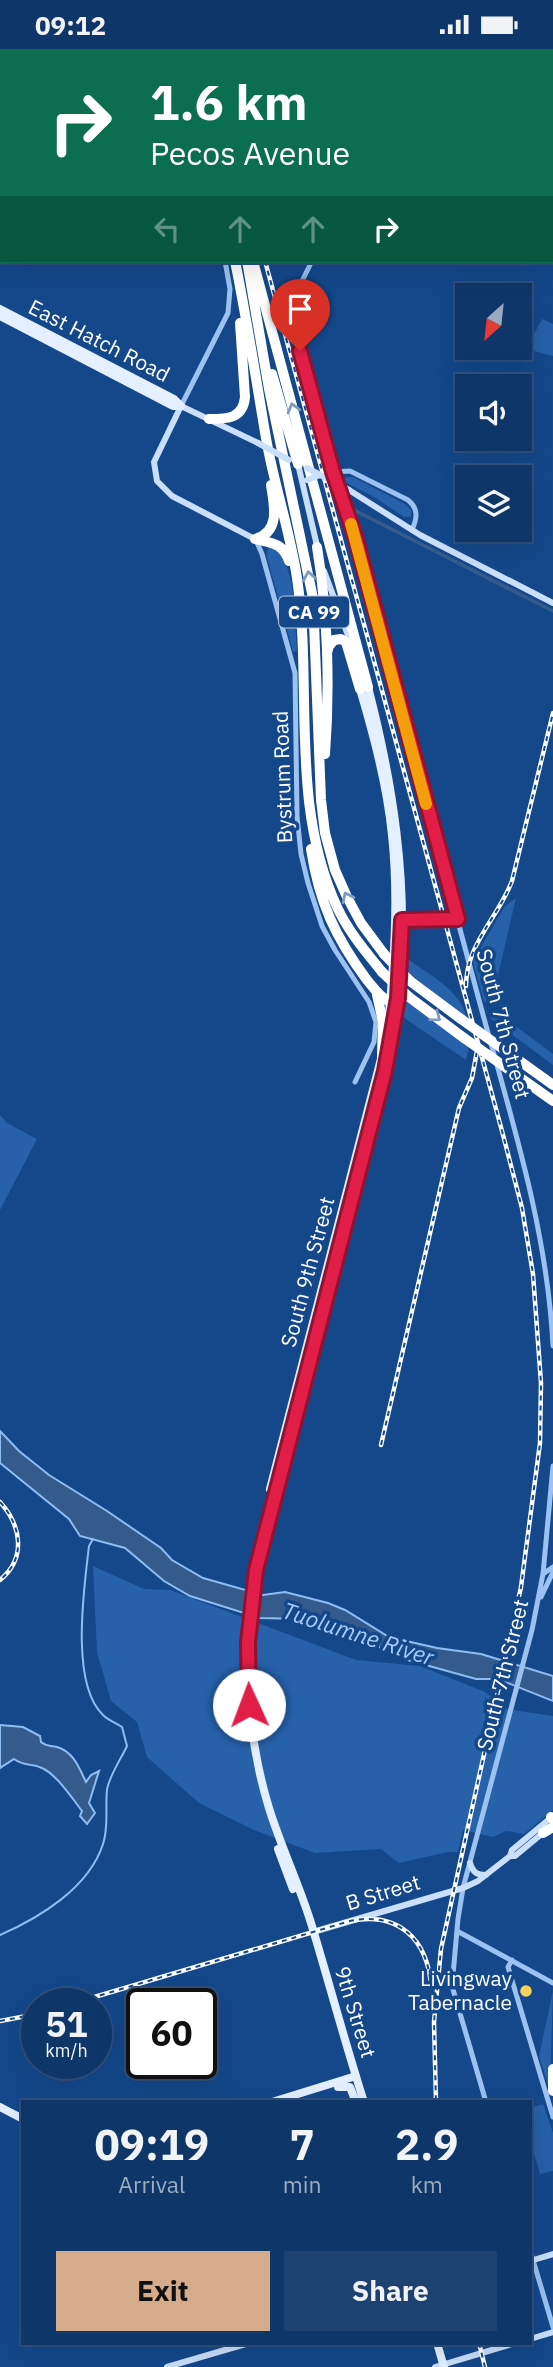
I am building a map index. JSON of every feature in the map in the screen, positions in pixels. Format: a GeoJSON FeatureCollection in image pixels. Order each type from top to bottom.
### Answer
{"type":"FeatureCollection","features":[{"type":"Feature","properties":{"kind":"highway","name":"CA 99"},"geometry":{"type":"LineString","coordinates":[[235,263],[262,441],[293,555],[301,607],[306,790],[312,832],[326,880],[349,927],[399,999],[464,1038],[553,1101]]}},
{"type":"Feature","properties":{"kind":"highway","name":"CA 99"},"geometry":{"type":"LineString","coordinates":[[247,263],[271,402],[313,598],[321,800],[325,833],[338,877],[361,923],[384,954],[410,981],[553,1085]]}},
{"type":"Feature","properties":{"kind":"highway"},"geometry":{"type":"LineString","coordinates":[[254,263],[364,688]]}},
{"type":"Feature","properties":{"kind":"highway"},"geometry":{"type":"LineString","coordinates":[[209,419],[232,418],[244,407],[239,284]]}},
{"type":"Feature","properties":{"kind":"highway"},"geometry":{"type":"LineString","coordinates":[[257,317],[298,464]]}},
{"type":"Feature","properties":{"kind":"highway"},"geometry":{"type":"LineString","coordinates":[[255,539],[266,534],[274,518],[262,441]]}},
{"type":"Feature","properties":{"kind":"highway"},"geometry":{"type":"LineString","coordinates":[[255,539],[279,545],[286,554],[301,607]]}},
{"type":"Feature","properties":{"kind":"highway"},"geometry":{"type":"LineString","coordinates":[[262,554],[264,545],[269,542]]}},
{"type":"Feature","properties":{"kind":"highway"},"geometry":{"type":"LineString","coordinates":[[317,547],[324,603],[326,664],[326,725],[321,800]]}},
{"type":"Feature","properties":{"kind":"highway"},"geometry":{"type":"LineString","coordinates":[[326,664],[331,642],[337,639],[345,642],[364,688]]}},
{"type":"Feature","properties":{"kind":"highway"},"geometry":{"type":"LineString","coordinates":[[306,790],[307,824],[323,902],[341,944],[375,991],[382,1015],[382,1056]]}},
{"type":"Feature","properties":{"kind":"highway"},"geometry":{"type":"LineString","coordinates":[[375,991],[399,999]]}},
{"type":"Feature","properties":{"kind":"highway"},"geometry":{"type":"LineString","coordinates":[[543,1833],[553,1820]]}},
{"type":"Feature","properties":{"kind":"highway"},"geometry":{"type":"LineString","coordinates":[[550,2095],[553,2069]]}},
{"type":"Feature","properties":{"kind":"main road","name":"East Hatch Road"},"geometry":{"type":"LineString","coordinates":[[0,309],[174,399],[181,406]]}},
{"type":"Feature","properties":{"kind":"main road","name":"East Hatch Road"},"geometry":{"type":"LineString","coordinates":[[0,316],[173,405],[262,441],[298,464],[349,490],[412,530],[553,603]]}},
{"type":"Feature","properties":{"kind":"main road"},"geometry":{"type":"LineString","coordinates":[[181,406],[158,452],[154,472],[162,488],[255,539]]}},
{"type":"Feature","properties":{"kind":"main road"},"geometry":{"type":"LineString","coordinates":[[298,464],[317,547],[364,688]]}},
{"type":"Feature","properties":{"kind":"main road"},"geometry":{"type":"LineString","coordinates":[[304,491],[307,480],[320,475]]}},
{"type":"Feature","properties":{"kind":"main road","name":"South 9th Street"},"geometry":{"type":"LineString","coordinates":[[286,1861],[264,1790],[255,1752],[249,1705],[249,1625],[253,1587],[262,1540],[379,1100],[399,999],[402,920],[400,857],[364,688]]}},
{"type":"Feature","properties":{"kind":"main road","name":"South 9th Street"},"geometry":{"type":"LineString","coordinates":[[286,1861],[259,1791],[249,1741],[245,1705],[244,1626],[255,1549],[280,1444],[399,999],[392,810]]}},
{"type":"Feature","properties":{"kind":"main road"},"geometry":{"type":"LineString","coordinates":[[396,933],[402,920]]}},
{"type":"Feature","properties":{"kind":"main road"},"geometry":{"type":"LineString","coordinates":[[543,1833],[515,1856],[510,1856],[512,1850],[553,1820]]}},
{"type":"Feature","properties":{"kind":"main road","name":"B Street"},"geometry":{"type":"LineString","coordinates":[[313,1933],[464,1888],[510,1856]]}},
{"type":"Feature","properties":{"kind":"main road","name":"9th Street"},"geometry":{"type":"LineString","coordinates":[[286,1861],[308,1929],[313,1933],[362,2100]]}},
{"type":"Feature","properties":{"kind":"main road"},"geometry":{"type":"LineString","coordinates":[[470,1863],[472,1870],[478,1875],[486,1875]]}},
{"type":"Feature","properties":{"kind":"main road"},"geometry":{"type":"LineString","coordinates":[[279,2100],[356,2077]]}},
{"type":"Feature","properties":{"kind":"main road"},"geometry":{"type":"LineString","coordinates":[[328,2085],[335,2088],[344,2085],[350,2087],[355,2100]]}},
{"type":"Feature","properties":{"kind":"main road"},"geometry":{"type":"LineString","coordinates":[[0,2107],[21,2118]]}},
{"type":"Feature","properties":{"kind":"main road"},"geometry":{"type":"LineString","coordinates":[[532,2260],[553,2254]]}},
{"type":"Feature","properties":{"kind":"main road"},"geometry":{"type":"LineString","coordinates":[[532,2338],[553,2329]]}},
{"type":"Feature","properties":{"kind":"main road"},"geometry":{"type":"LineString","coordinates":[[167,2367],[242,2345]]}},
{"type":"Feature","properties":{"kind":"main road"},"geometry":{"type":"LineString","coordinates":[[437,2345],[441,2366],[509,2345]]}},
{"type":"Feature","properties":{"kind":"street"},"geometry":{"type":"LineString","coordinates":[[181,406],[230,307],[225,263]]}},
{"type":"Feature","properties":{"kind":"street","name":"South 7th Street"},"geometry":{"type":"LineString","coordinates":[[311,263],[293,299],[290,314],[333,472],[356,539],[531,1190],[545,1266],[553,1346]]}},
{"type":"Feature","properties":{"kind":"street"},"geometry":{"type":"LineString","coordinates":[[333,472],[350,471],[408,500],[416,513],[412,530]]}},
{"type":"Feature","properties":{"kind":"street","name":"Bystrum Road"},"geometry":{"type":"LineString","coordinates":[[255,539],[262,554],[295,673],[297,816],[301,854],[308,883],[322,926],[369,1002],[376,1022],[374,1042],[355,1082]]}},
{"type":"Feature","properties":{"kind":"street"},"geometry":{"type":"LineString","coordinates":[[394,860],[398,916],[402,920],[458,919]]}},
{"type":"Feature","properties":{"kind":"street","name":"South 7th Street"},"geometry":{"type":"LineString","coordinates":[[485,2100],[452,1986],[457,1931],[470,1863],[536,1610],[553,1466]]}},
{"type":"Feature","properties":{"kind":"street"},"geometry":{"type":"LineString","coordinates":[[542,1574],[553,1569]]}},
{"type":"Feature","properties":{"kind":"street"},"geometry":{"type":"LineString","coordinates":[[536,1610],[553,1569]]}},
{"type":"Feature","properties":{"kind":"street"},"geometry":{"type":"LineString","coordinates":[[457,1931],[553,1983]]}},
{"type":"Feature","properties":{"kind":"street"},"geometry":{"type":"LineString","coordinates":[[512,1960],[508,1967],[550,2095],[553,2117]]}},
{"type":"Feature","properties":{"kind":"street"},"geometry":{"type":"LineString","coordinates":[[532,2260],[553,2329]]}},
{"type":"Feature","properties":{"kind":"shaded area"},"geometry":{"type":"Polygon","coordinates":[[[542,319],[553,324],[553,356],[532,351],[532,338],[542,319]]]}},
{"type":"Feature","properties":{"kind":"shaded area"},"geometry":{"type":"Polygon","coordinates":[[[347,477],[353,477],[405,504],[411,510],[411,517],[404,517],[376,498],[343,481],[347,477]]]}},
{"type":"Feature","properties":{"kind":"shaded area"},"geometry":{"type":"Polygon","coordinates":[[[268,546],[277,547],[288,571],[297,651],[293,652],[267,557],[268,546]]]}},
{"type":"Feature","properties":{"kind":"shaded area"},"geometry":{"type":"Polygon","coordinates":[[[516,898],[494,1001],[488,1004],[484,1001],[473,962],[505,906],[516,898]]]}},
{"type":"Feature","properties":{"kind":"shaded area"},"geometry":{"type":"Polygon","coordinates":[[[406,958],[450,990],[458,999],[467,1018],[411,975],[406,967],[406,958]]]}},
{"type":"Feature","properties":{"kind":"shaded area"},"geometry":{"type":"Polygon","coordinates":[[[402,998],[469,1047],[466,1060],[400,1015],[402,998]]]}},
{"type":"Feature","properties":{"kind":"shaded area"},"geometry":{"type":"Polygon","coordinates":[[[497,1012],[553,1054],[553,1065],[490,1018],[492,1013],[497,1012]]]}},
{"type":"Feature","properties":{"kind":"shaded area"},"geometry":{"type":"Polygon","coordinates":[[[0,1115],[7,1123],[37,1139],[0,1210],[0,1115]]]}},
{"type":"Feature","properties":{"kind":"shaded area"},"geometry":{"type":"Polygon","coordinates":[[[93,1566],[144,1589],[170,1590],[356,1660],[420,1666],[485,1692],[507,1709],[553,1716],[553,1810],[524,1834],[506,1831],[493,1837],[463,1830],[458,1852],[399,1863],[381,1849],[315,1853],[254,1830],[199,1803],[147,1757],[137,1722],[111,1701],[97,1652],[93,1566]]]}},
{"type":"Feature","properties":{"kind":"shaded area"},"geometry":{"type":"Polygon","coordinates":[[[553,1991],[550,2085],[548,2085],[539,2056],[553,1991]]]}},
{"type":"Feature","properties":{"kind":"shaded area"},"geometry":{"type":"Polygon","coordinates":[[[543,2104],[553,2133],[553,2171],[540,2174],[532,2147],[532,2107],[543,2104]]]}},
{"type":"Feature","properties":{"kind":"water","name":"Tuolumne River"},"geometry":{"type":"Polygon","coordinates":[[[0,1431],[19,1451],[49,1475],[107,1511],[161,1548],[172,1560],[203,1578],[263,1595],[285,1592],[328,1603],[345,1610],[389,1637],[481,1654],[553,1676],[553,1701],[498,1679],[476,1679],[404,1659],[362,1639],[333,1636],[302,1619],[260,1618],[190,1596],[164,1581],[125,1548],[80,1536],[69,1519],[0,1463],[0,1431]]]}},
{"type":"Feature","properties":{"kind":"water"},"geometry":{"type":"Polygon","coordinates":[[[0,1725],[23,1727],[40,1736],[43,1744],[63,1749],[75,1761],[86,1782],[91,1775],[99,1771],[89,1803],[95,1813],[87,1824],[80,1816],[82,1811],[74,1800],[47,1771],[14,1759],[0,1768],[0,1725]]]}},
{"type":"Feature","properties":{"kind":"waterway"},"geometry":{"type":"LineString","coordinates":[[352,509],[553,611]]}},
{"type":"Feature","properties":{"kind":"waterway"},"geometry":{"type":"LineString","coordinates":[[0,1935],[31,1920],[61,1900],[75,1888],[96,1860],[106,1831],[108,1785],[127,1746],[122,1727],[103,1715],[93,1701],[86,1681],[82,1635],[84,1586],[89,1546],[93,1539]]}},
{"type":"Feature","properties":{"kind":"railway"},"geometry":{"type":"LineString","coordinates":[[266,263],[502,1131],[522,1208],[533,1274],[541,1383],[540,1443],[521,1587],[441,1949],[434,2022],[436,2100]]}},
{"type":"Feature","properties":{"kind":"railway"},"geometry":{"type":"LineString","coordinates":[[466,986],[471,957],[512,881],[553,713]]}},
{"type":"Feature","properties":{"kind":"railway"},"geometry":{"type":"LineString","coordinates":[[381,1445],[459,1108],[472,1078],[477,1051]]}},
{"type":"Feature","properties":{"kind":"railway"},"geometry":{"type":"LineString","coordinates":[[0,1502],[13,1521],[18,1541],[14,1562],[0,1580]]}},
{"type":"Feature","properties":{"kind":"railway"},"geometry":{"type":"LineString","coordinates":[[112,1992],[350,1921],[367,1919],[396,1925],[417,1942],[429,1970],[431,1987]]}},
{"type":"Feature","properties":{"kind":"railway"},"geometry":{"type":"LineString","coordinates":[[0,2021],[21,2017]]}},
{"type":"Feature","properties":{"kind":"railway"},"geometry":{"type":"LineString","coordinates":[[480,2345],[485,2367]]}},
{"type":"Feature","properties":{"kind":"slow traffic"},"geometry":{"type":"LineString","coordinates":[[351,524],[426,804]]}},
{"type":"Feature","properties":{"kind":"place","name":"Livingway Tabernacle"},"geometry":{"type":"Point","coordinates":[526,1991]}},
{"type":"Feature","properties":{"kind":"route"},"geometry":{"type":"LineString","coordinates":[[249,1705],[248,1643],[256,1570],[273,1496],[379,1100],[398,998],[402,920],[458,919],[356,539],[333,472],[300,351]]}}]}
